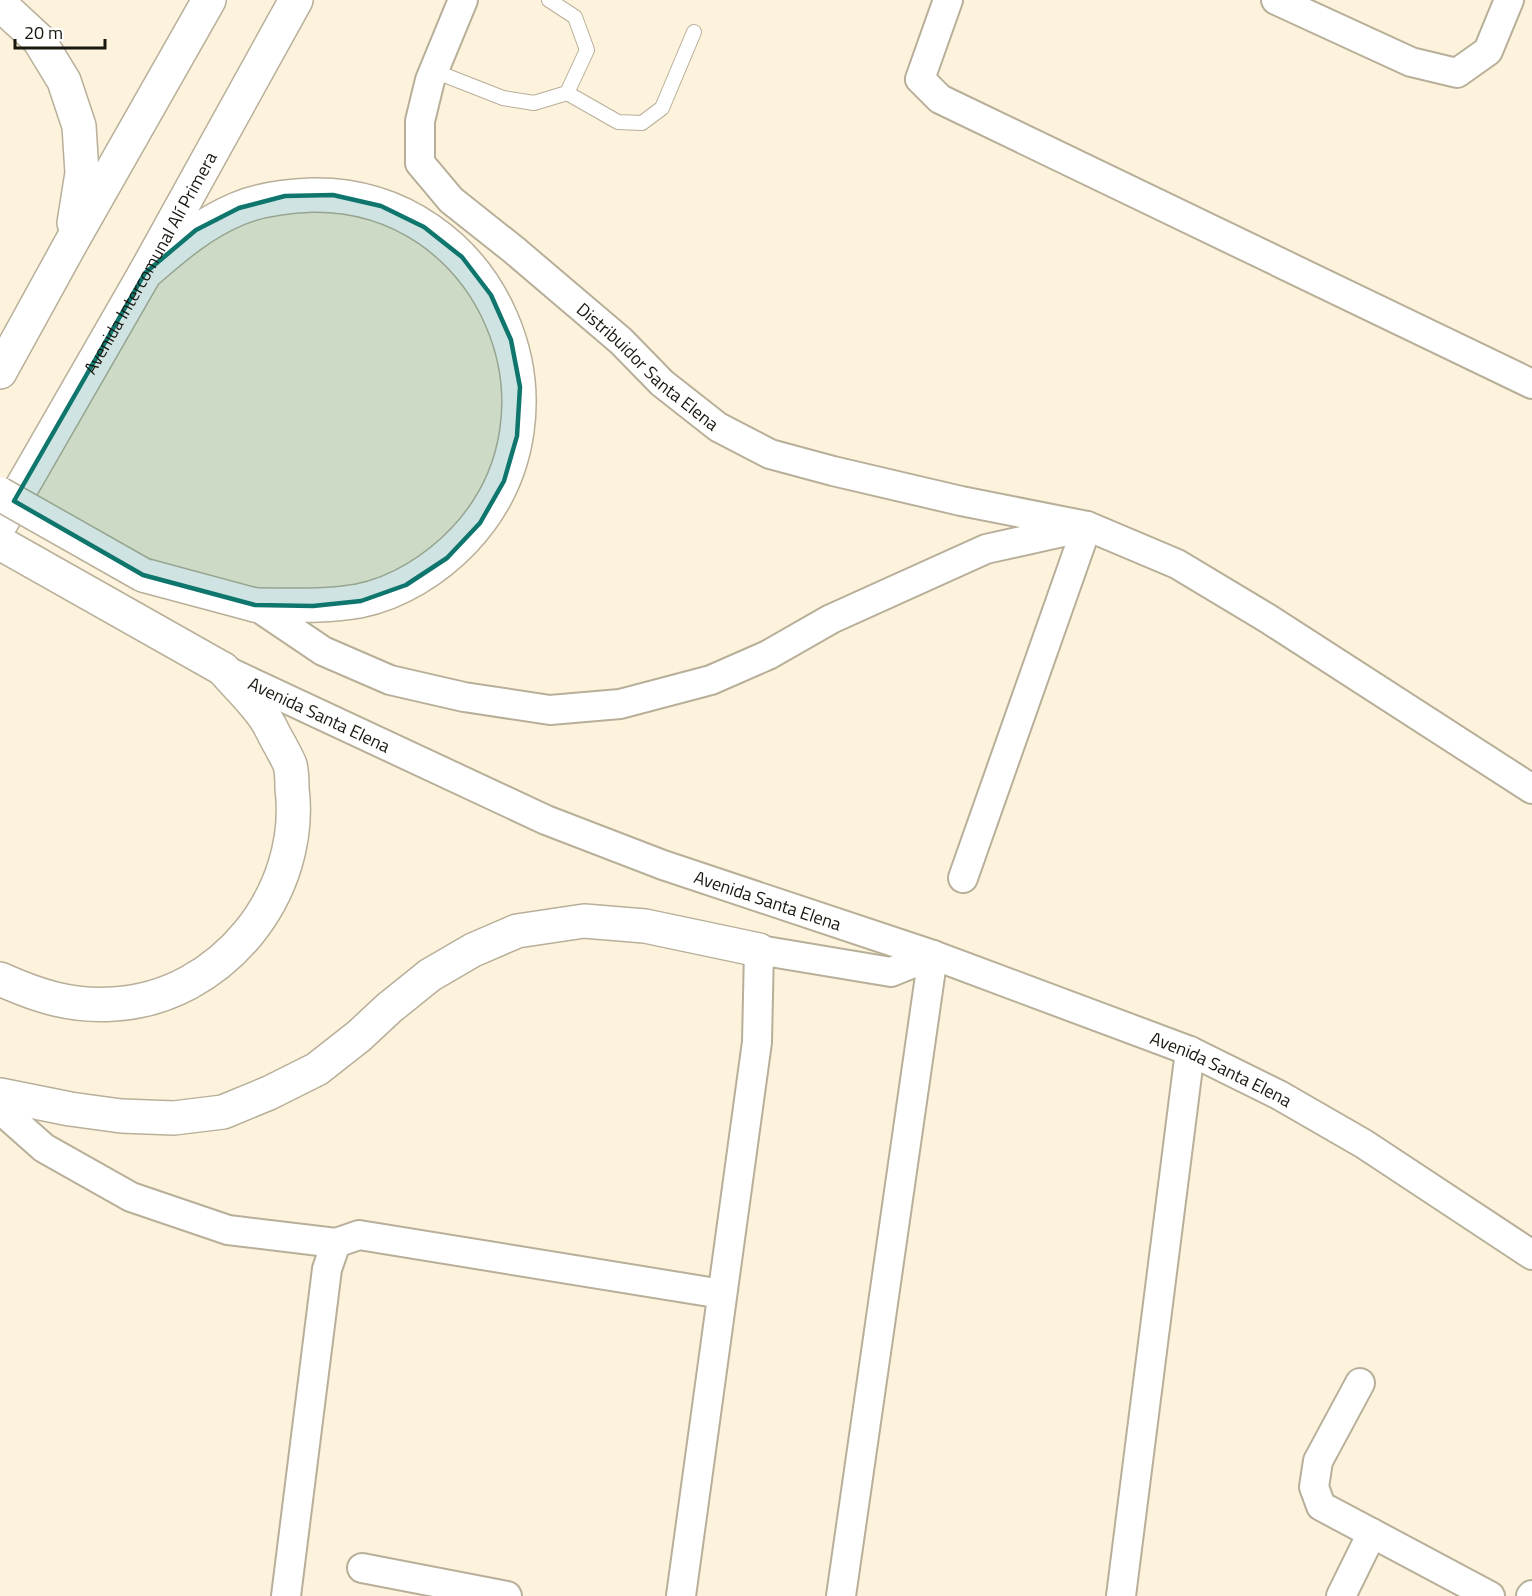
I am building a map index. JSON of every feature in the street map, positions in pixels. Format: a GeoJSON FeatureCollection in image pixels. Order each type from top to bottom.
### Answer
{"type":"FeatureCollection","features":[{"type":"Feature","properties":{"kind":"main road"},"geometry":{"type":"LineString","coordinates":[[0,372],[209,0]]}},
{"type":"Feature","properties":{"kind":"main road","name":"Avenida Intercomunal Alí Primera"},"geometry":{"type":"LineString","coordinates":[[0,525],[145,273],[296,0]]}},
{"type":"Feature","properties":{"kind":"main road"},"geometry":{"type":"LineString","coordinates":[[0,3],[39,40],[64,81],[79,126],[82,173],[71,243]]}},
{"type":"Feature","properties":{"kind":"main road"},"geometry":{"type":"LineString","coordinates":[[0,494],[143,574],[255,605],[313,606],[361,601],[406,585],[447,558],[480,524],[504,482],[517,436],[520,387],[511,340],[491,296],[462,257],[424,227],[381,206],[333,195],[285,196],[239,208],[195,230],[145,273]]}},
{"type":"Feature","properties":{"kind":"main road","name":"Avenida Santa Elena"},"geometry":{"type":"LineString","coordinates":[[0,543],[223,669]]}},
{"type":"Feature","properties":{"kind":"main road"},"geometry":{"type":"LineString","coordinates":[[0,979],[32,994],[72,1003],[115,1004],[156,996],[195,980],[229,955],[257,924],[278,888],[291,848],[295,806],[290,764],[266,720],[223,669]]}},
{"type":"Feature","properties":{"kind":"main road"},"geometry":{"type":"LineString","coordinates":[[0,1095],[70,1109],[121,1116],[174,1118],[224,1112],[317,1069],[430,975],[473,950],[517,931],[584,921],[645,926],[759,950]]}},
{"type":"Feature","properties":{"kind":"street","name":"Distribuidor Santa Elena"},"geometry":{"type":"LineString","coordinates":[[463,0],[430,80],[420,121],[420,163],[452,200],[532,265],[621,341],[662,382],[718,427],[770,454],[961,501],[1087,526],[1177,564],[1267,618],[1532,789]]}},
{"type":"Feature","properties":{"kind":"street"},"geometry":{"type":"LineString","coordinates":[[948,0],[920,79],[940,99],[1532,384]]}},
{"type":"Feature","properties":{"kind":"street"},"geometry":{"type":"LineString","coordinates":[[1276,0],[1411,62],[1457,73],[1488,51],[1509,0]]}},
{"type":"Feature","properties":{"kind":"street"},"geometry":{"type":"LineString","coordinates":[[255,605],[323,651],[390,680],[464,697],[550,710],[621,704],[711,680],[768,655],[831,619],[986,549],[1087,526]]}},
{"type":"Feature","properties":{"kind":"street"},"geometry":{"type":"LineString","coordinates":[[963,878],[1087,526]]}},
{"type":"Feature","properties":{"kind":"street","name":"Avenida Santa Elena"},"geometry":{"type":"LineString","coordinates":[[223,669],[546,820],[663,865],[933,955],[1190,1050],[1279,1095],[1364,1144],[1532,1255]]}},
{"type":"Feature","properties":{"kind":"street"},"geometry":{"type":"LineString","coordinates":[[681,1596],[757,1042],[759,950],[891,972],[933,955]]}},
{"type":"Feature","properties":{"kind":"street"},"geometry":{"type":"LineString","coordinates":[[841,1596],[933,955]]}},
{"type":"Feature","properties":{"kind":"street"},"geometry":{"type":"LineString","coordinates":[[1121,1596],[1190,1050]]}},
{"type":"Feature","properties":{"kind":"street"},"geometry":{"type":"LineString","coordinates":[[0,1109],[44,1148],[131,1197],[228,1230],[336,1243],[359,1235],[722,1294]]}},
{"type":"Feature","properties":{"kind":"street"},"geometry":{"type":"LineString","coordinates":[[286,1596],[327,1269],[336,1243]]}},
{"type":"Feature","properties":{"kind":"street"},"geometry":{"type":"LineString","coordinates":[[1360,1383],[1318,1461],[1314,1487],[1321,1506],[1490,1596]]}},
{"type":"Feature","properties":{"kind":"street"},"geometry":{"type":"LineString","coordinates":[[1341,1596],[1372,1533]]}},
{"type":"Feature","properties":{"kind":"street"},"geometry":{"type":"LineString","coordinates":[[362,1568],[507,1596]]}},
{"type":"Feature","properties":{"kind":"lane"},"geometry":{"type":"LineString","coordinates":[[549,0],[575,16],[587,50],[567,93]]}},
{"type":"Feature","properties":{"kind":"lane"},"geometry":{"type":"LineString","coordinates":[[434,71],[503,98],[534,103],[567,93],[618,122],[642,123],[662,108],[694,32]]}},
{"type":"Feature","properties":{"kind":"highlighted area"},"geometry":{"type":"Polygon","coordinates":[[[333,195],[381,206],[424,227],[462,257],[491,295],[511,340],[520,387],[517,436],[504,481],[480,523],[447,558],[406,585],[361,601],[313,606],[255,605],[143,575],[14,501],[145,273],[196,230],[239,208],[285,196],[333,195]]]}}]}
